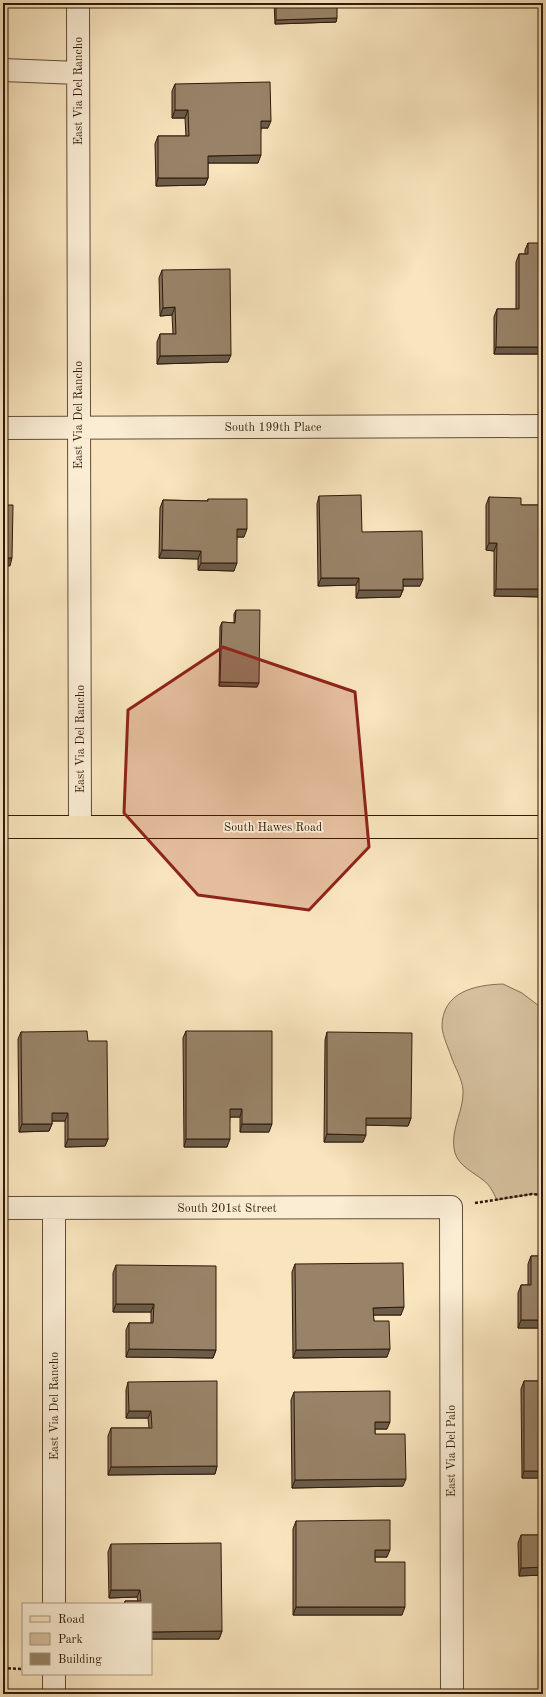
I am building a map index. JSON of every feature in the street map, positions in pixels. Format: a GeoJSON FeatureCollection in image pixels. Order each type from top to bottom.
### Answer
{"type":"FeatureCollection","features":[{"type":"Feature","properties":{"kind":"main road","name":"South Hawes Road"},"geometry":{"type":"LineString","coordinates":[[3,827],[543,827]]}},
{"type":"Feature","properties":{"kind":"street","name":"East Via Del Rancho"},"geometry":{"type":"LineString","coordinates":[[78,3],[80,827]]}},
{"type":"Feature","properties":{"kind":"street"},"geometry":{"type":"LineString","coordinates":[[3,70],[78,73]]}},
{"type":"Feature","properties":{"kind":"street","name":"South 199th Place"},"geometry":{"type":"LineString","coordinates":[[3,428],[543,426]]}},
{"type":"Feature","properties":{"kind":"street","name":"South 201st Street"},"geometry":{"type":"LineString","coordinates":[[3,1208],[451,1207]]}},
{"type":"Feature","properties":{"kind":"street","name":"East Via Del Palo"},"geometry":{"type":"LineString","coordinates":[[451,1207],[452,1694]]}},
{"type":"Feature","properties":{"kind":"street","name":"East Via Del Rancho"},"geometry":{"type":"LineString","coordinates":[[54,1208],[54,1603]]}},
{"type":"Feature","properties":{"kind":"street"},"geometry":{"type":"LineString","coordinates":[[54,1675],[54,1694]]}},
{"type":"Feature","properties":{"kind":"path"},"geometry":{"type":"LineString","coordinates":[[451,1207],[532,1194],[543,1195]]}},
{"type":"Feature","properties":{"kind":"path"},"geometry":{"type":"LineString","coordinates":[[3,1668],[22,1669]]}},
{"type":"Feature","properties":{"kind":"highlighted area"},"geometry":{"type":"Polygon","coordinates":[[[223,647],[355,692],[369,847],[309,910],[198,895],[124,813],[128,710],[223,647]]]}},
{"type":"Feature","properties":{"kind":"green space"},"geometry":{"type":"Polygon","coordinates":[[[503,984],[522,993],[543,1009],[543,1195],[532,1194],[497,1200],[488,1184],[463,1165],[455,1153],[455,1129],[463,1098],[463,1090],[460,1077],[444,1038],[442,1027],[443,1015],[447,1006],[454,998],[471,989],[481,986],[503,984]]]}},
{"type":"Feature","properties":{"kind":"building"},"geometry":{"type":"Polygon","coordinates":[[[276,3],[337,3],[337,18],[276,20],[276,3]]]}},
{"type":"Feature","properties":{"kind":"building"},"geometry":{"type":"Polygon","coordinates":[[[270,82],[271,121],[261,121],[261,155],[208,156],[208,178],[158,178],[158,136],[189,136],[188,110],[175,110],[175,84],[270,82]]]}},
{"type":"Feature","properties":{"kind":"building"},"geometry":{"type":"Polygon","coordinates":[[[528,243],[543,243],[543,347],[496,347],[497,309],[519,309],[519,254],[528,254],[528,243]]]}},
{"type":"Feature","properties":{"kind":"building"},"geometry":{"type":"Polygon","coordinates":[[[3,264],[7,264],[7,299],[3,299],[3,264]]]}},
{"type":"Feature","properties":{"kind":"building"},"geometry":{"type":"Polygon","coordinates":[[[230,269],[231,355],[160,356],[160,334],[176,334],[175,307],[163,308],[162,270],[230,269]]]}},
{"type":"Feature","properties":{"kind":"building"},"geometry":{"type":"Polygon","coordinates":[[[361,495],[362,532],[422,531],[423,579],[403,579],[403,590],[359,590],[359,578],[321,578],[319,496],[361,495]]]}},
{"type":"Feature","properties":{"kind":"building"},"geometry":{"type":"Polygon","coordinates":[[[489,497],[521,498],[521,505],[543,505],[543,589],[496,589],[497,543],[489,543],[489,497]]]}},
{"type":"Feature","properties":{"kind":"building"},"geometry":{"type":"Polygon","coordinates":[[[208,499],[247,499],[247,529],[237,529],[237,563],[201,563],[201,551],[162,550],[163,500],[208,501],[208,499]]]}},
{"type":"Feature","properties":{"kind":"building"},"geometry":{"type":"Polygon","coordinates":[[[3,505],[13,505],[12,558],[3,558],[3,505]]]}},
{"type":"Feature","properties":{"kind":"building"},"geometry":{"type":"Polygon","coordinates":[[[236,610],[260,610],[259,683],[220,682],[222,622],[235,623],[236,610]]]}},
{"type":"Feature","properties":{"kind":"building"},"geometry":{"type":"Polygon","coordinates":[[[87,1031],[88,1041],[107,1041],[108,1139],[68,1139],[68,1113],[52,1113],[52,1124],[22,1124],[21,1032],[87,1031]]]}},
{"type":"Feature","properties":{"kind":"building"},"geometry":{"type":"Polygon","coordinates":[[[186,1031],[272,1031],[272,1124],[242,1124],[242,1109],[230,1109],[230,1139],[186,1139],[186,1031]]]}},
{"type":"Feature","properties":{"kind":"building"},"geometry":{"type":"Polygon","coordinates":[[[327,1032],[412,1033],[411,1118],[366,1118],[366,1135],[327,1134],[327,1032]]]}},
{"type":"Feature","properties":{"kind":"building"},"geometry":{"type":"Polygon","coordinates":[[[531,1256],[543,1256],[543,1320],[521,1320],[521,1285],[531,1285],[531,1256]]]}},
{"type":"Feature","properties":{"kind":"building"},"geometry":{"type":"Polygon","coordinates":[[[403,1263],[404,1307],[373,1308],[374,1321],[389,1321],[390,1349],[296,1350],[295,1264],[403,1263]]]}},
{"type":"Feature","properties":{"kind":"building"},"geometry":{"type":"Polygon","coordinates":[[[116,1265],[216,1266],[216,1350],[129,1349],[129,1323],[153,1323],[154,1304],[116,1304],[116,1265]]]}},
{"type":"Feature","properties":{"kind":"building"},"geometry":{"type":"Polygon","coordinates":[[[217,1381],[217,1466],[111,1467],[111,1428],[152,1428],[151,1411],[129,1411],[128,1382],[217,1381]]]}},
{"type":"Feature","properties":{"kind":"building"},"geometry":{"type":"Polygon","coordinates":[[[524,1381],[543,1381],[543,1471],[524,1471],[524,1381]]]}},
{"type":"Feature","properties":{"kind":"building"},"geometry":{"type":"Polygon","coordinates":[[[390,1391],[390,1422],[375,1422],[375,1434],[405,1434],[406,1479],[295,1480],[294,1392],[390,1391]]]}},
{"type":"Feature","properties":{"kind":"building"},"geometry":{"type":"Polygon","coordinates":[[[390,1520],[390,1550],[375,1550],[375,1562],[405,1562],[405,1607],[296,1607],[296,1521],[390,1520]]]}},
{"type":"Feature","properties":{"kind":"building"},"geometry":{"type":"Polygon","coordinates":[[[521,1535],[543,1535],[543,1567],[521,1568],[521,1535]]]}},
{"type":"Feature","properties":{"kind":"building"},"geometry":{"type":"Polygon","coordinates":[[[221,1543],[222,1631],[152,1632],[152,1603],[125,1603],[125,1601],[141,1601],[140,1590],[111,1590],[111,1544],[221,1543]]]}}]}
